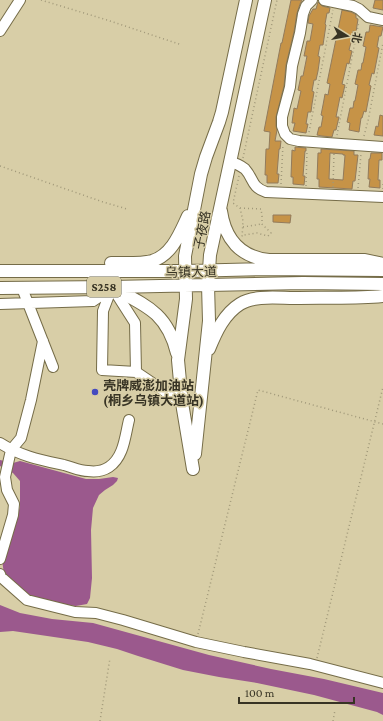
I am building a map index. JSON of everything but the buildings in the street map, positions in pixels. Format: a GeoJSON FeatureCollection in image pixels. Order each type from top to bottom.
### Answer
{"type":"FeatureCollection","features":[{"type":"Feature","properties":{"kind":"main road","name":"子夜路"},"geometry":{"type":"LineString","coordinates":[[246,0],[222,112],[206,157],[185,256],[185,310],[178,360],[182,403],[193,469],[209,321],[208,285],[210,255],[221,206],[235,164],[265,0]]}},
{"type":"Feature","properties":{"kind":"main road"},"geometry":{"type":"LineString","coordinates":[[17,271],[29,265],[42,264],[152,261],[161,257],[174,244],[197,195]]}},
{"type":"Feature","properties":{"kind":"main road"},"geometry":{"type":"LineString","coordinates":[[221,206],[224,226],[233,242],[247,254],[262,259],[365,260],[383,264]]}},
{"type":"Feature","properties":{"kind":"main road","name":"乌镇大道"},"geometry":{"type":"LineString","coordinates":[[0,271],[383,270]]}},
{"type":"Feature","properties":{"kind":"main road","name":"乌镇大道"},"geometry":{"type":"LineString","coordinates":[[0,288],[317,283],[383,284]]}},
{"type":"Feature","properties":{"kind":"main road"},"geometry":{"type":"LineString","coordinates":[[112,287],[144,304],[163,321],[170,331],[178,360]]}},
{"type":"Feature","properties":{"kind":"main road"},"geometry":{"type":"LineString","coordinates":[[205,359],[224,319],[245,301],[278,298],[383,296]]}},
{"type":"Feature","properties":{"kind":"street"},"geometry":{"type":"LineString","coordinates":[[0,31],[20,0]]}},
{"type":"Feature","properties":{"kind":"street"},"geometry":{"type":"LineString","coordinates":[[312,0],[306,6],[292,66],[290,87],[282,117],[282,126],[285,134],[290,139],[299,141],[383,147]]}},
{"type":"Feature","properties":{"kind":"street"},"geometry":{"type":"LineString","coordinates":[[324,0],[353,6],[368,17],[383,20]]}},
{"type":"Feature","properties":{"kind":"street"},"geometry":{"type":"LineString","coordinates":[[235,164],[248,173],[253,183],[260,190],[266,192],[383,198]]}},
{"type":"Feature","properties":{"kind":"street"},"geometry":{"type":"LineString","coordinates":[[0,304],[93,301],[112,287]]}},
{"type":"Feature","properties":{"kind":"street"},"geometry":{"type":"LineString","coordinates":[[112,287],[103,310],[102,370],[136,372],[182,403]]}},
{"type":"Feature","properties":{"kind":"street"},"geometry":{"type":"LineString","coordinates":[[112,287],[135,323],[136,372]]}},
{"type":"Feature","properties":{"kind":"street"},"geometry":{"type":"LineString","coordinates":[[22,288],[53,367]]}},
{"type":"Feature","properties":{"kind":"street"},"geometry":{"type":"LineString","coordinates":[[0,559],[13,514],[14,504],[7,490],[5,477],[11,450],[21,438],[31,400],[43,341]]}},
{"type":"Feature","properties":{"kind":"street"},"geometry":{"type":"LineString","coordinates":[[0,443],[11,450],[26,456],[88,472],[101,471],[110,466],[119,457],[129,420]]}},
{"type":"Feature","properties":{"kind":"street"},"geometry":{"type":"LineString","coordinates":[[0,574],[6,582],[27,600],[75,612],[96,613],[196,642],[315,665],[383,683]]}},
{"type":"Feature","properties":{"kind":"path"},"geometry":{"type":"LineString","coordinates":[[42,0],[182,45]]}},
{"type":"Feature","properties":{"kind":"path"},"geometry":{"type":"LineString","coordinates":[[240,249],[243,235],[243,221],[240,208],[233,202],[235,164],[277,0]]}},
{"type":"Feature","properties":{"kind":"path"},"geometry":{"type":"LineString","coordinates":[[305,194],[308,141],[335,2]]}},
{"type":"Feature","properties":{"kind":"path"},"geometry":{"type":"LineString","coordinates":[[332,195],[335,143],[361,11]]}},
{"type":"Feature","properties":{"kind":"path"},"geometry":{"type":"LineString","coordinates":[[357,196],[361,146],[368,121],[383,43]]}},
{"type":"Feature","properties":{"kind":"path"},"geometry":{"type":"LineString","coordinates":[[281,193],[283,143],[285,134]]}},
{"type":"Feature","properties":{"kind":"path"},"geometry":{"type":"LineString","coordinates":[[0,166],[127,209]]}},
{"type":"Feature","properties":{"kind":"path"},"geometry":{"type":"LineString","coordinates":[[240,208],[260,209],[262,224],[271,233],[268,236],[256,233],[243,235]]}},
{"type":"Feature","properties":{"kind":"path"},"geometry":{"type":"LineString","coordinates":[[243,227],[262,224]]}},
{"type":"Feature","properties":{"kind":"path"},"geometry":{"type":"LineString","coordinates":[[315,665],[383,387]]}},
{"type":"Feature","properties":{"kind":"path"},"geometry":{"type":"LineString","coordinates":[[196,642],[258,390],[383,424]]}},
{"type":"Feature","properties":{"kind":"path"},"geometry":{"type":"LineString","coordinates":[[100,721],[110,658]]}},
{"type":"Feature","properties":{"kind":"path"},"geometry":{"type":"LineString","coordinates":[[333,721],[335,710]]}},
{"type":"Feature","properties":{"kind":"shaded area"},"geometry":{"type":"Polygon","coordinates":[[[0,460],[13,463],[20,461],[86,479],[118,478],[113,485],[99,495],[93,508],[91,530],[92,578],[90,598],[87,604],[76,606],[64,605],[38,598],[24,593],[4,575],[2,559],[8,546],[20,507],[20,481],[13,473],[0,466],[0,460]]]}},
{"type":"Feature","properties":{"kind":"shaded area"},"geometry":{"type":"Polygon","coordinates":[[[0,605],[20,613],[52,619],[93,623],[209,655],[383,693],[383,715],[377,712],[314,695],[183,670],[117,649],[88,642],[13,631],[0,632],[0,605]]]}},
{"type":"Feature","properties":{"kind":"place","name":"壳牌威澎加油站 (桐乡乌镇大道站)"},"geometry":{"type":"Point","coordinates":[95,392]}}]}
